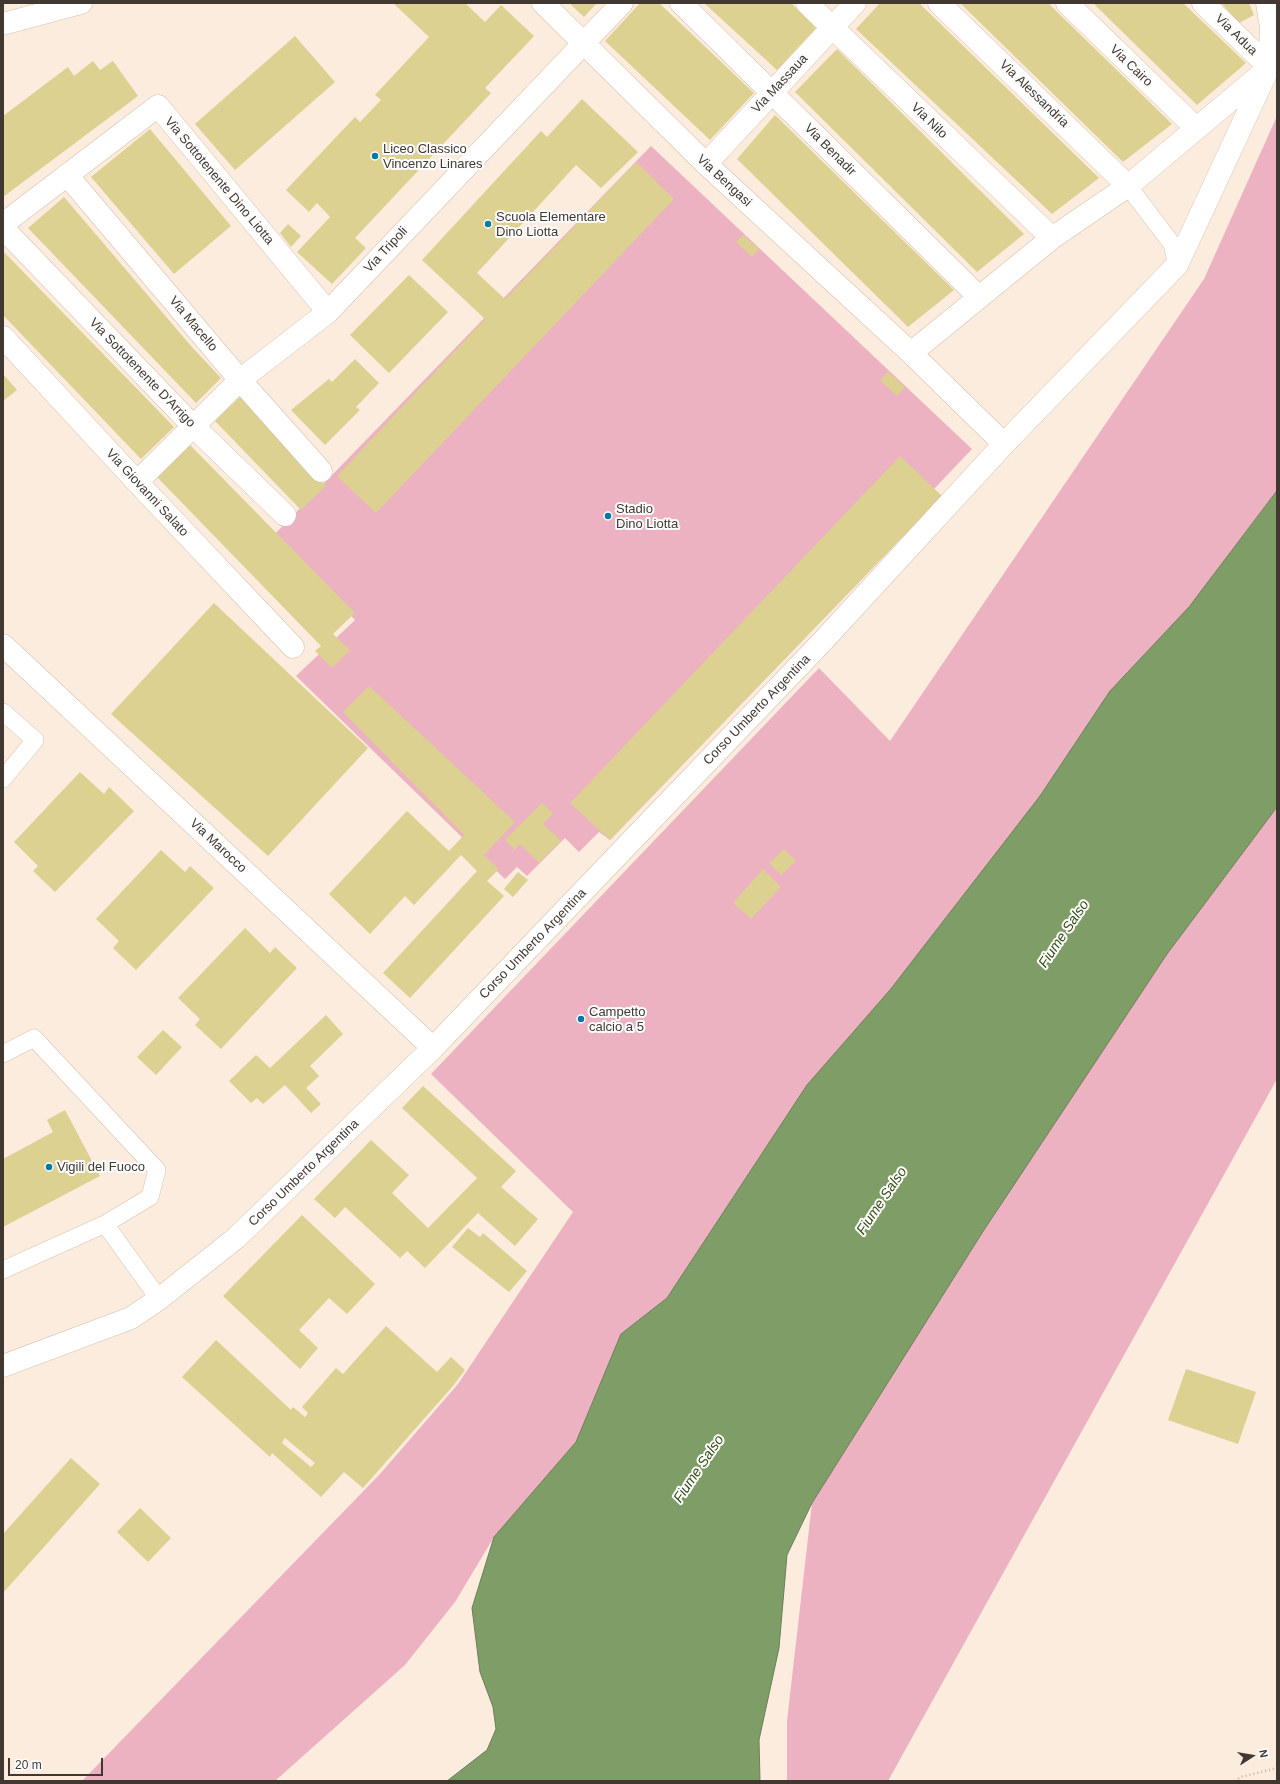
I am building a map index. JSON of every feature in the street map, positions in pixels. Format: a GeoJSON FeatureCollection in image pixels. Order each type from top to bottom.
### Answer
{"type":"FeatureCollection","features":[{"type":"Feature","properties":{"kind":"street"},"geometry":{"type":"LineString","coordinates":[[3,24],[82,3]]}},
{"type":"Feature","properties":{"kind":"street","name":"Via Bengasi"},"geometry":{"type":"LineString","coordinates":[[543,3],[706,164],[911,353],[1004,444]]}},
{"type":"Feature","properties":{"kind":"street","name":"Via Tripoli"},"geometry":{"type":"LineString","coordinates":[[137,482],[240,380],[328,312],[622,3]]}},
{"type":"Feature","properties":{"kind":"street","name":"Via Benadir"},"geometry":{"type":"LineString","coordinates":[[681,3],[979,297]]}},
{"type":"Feature","properties":{"kind":"street","name":"Via Nilo"},"geometry":{"type":"LineString","coordinates":[[807,3],[1052,238]]}},
{"type":"Feature","properties":{"kind":"street","name":"Via Massaua"},"geometry":{"type":"LineString","coordinates":[[706,164],[855,3]]}},
{"type":"Feature","properties":{"kind":"street","name":"Via Alessandria"},"geometry":{"type":"LineString","coordinates":[[940,3],[1128,186]]}},
{"type":"Feature","properties":{"kind":"street","name":"Via Cairo"},"geometry":{"type":"LineString","coordinates":[[1067,3],[1196,128]]}},
{"type":"Feature","properties":{"kind":"street","name":"Via Adua"},"geometry":{"type":"LineString","coordinates":[[1203,3],[1269,67]]}},
{"type":"Feature","properties":{"kind":"street"},"geometry":{"type":"LineString","coordinates":[[911,353],[1052,238],[1128,186],[1269,67],[1271,27],[1267,3]]}},
{"type":"Feature","properties":{"kind":"street","name":"Corso Umberto Argentina"},"geometry":{"type":"LineString","coordinates":[[3,1366],[131,1318],[159,1299],[236,1238],[433,1048],[821,643],[1004,444],[1177,264],[1269,67]]}},
{"type":"Feature","properties":{"kind":"street","name":"Via Sottotenente Dino Liotta"},"geometry":{"type":"LineString","coordinates":[[3,224],[158,106],[328,312]]}},
{"type":"Feature","properties":{"kind":"street","name":"Via Macello"},"geometry":{"type":"LineString","coordinates":[[67,176],[240,380],[321,471]]}},
{"type":"Feature","properties":{"kind":"street","name":"Via Sottotenente D'Arrigo"},"geometry":{"type":"LineString","coordinates":[[3,228],[193,426],[285,515]]}},
{"type":"Feature","properties":{"kind":"street","name":"Via Giovanni Salato"},"geometry":{"type":"LineString","coordinates":[[3,337],[137,482],[293,647]]}},
{"type":"Feature","properties":{"kind":"street","name":"Via Marocco"},"geometry":{"type":"LineString","coordinates":[[3,645],[433,1048]]}},
{"type":"Feature","properties":{"kind":"lane"},"geometry":{"type":"LineString","coordinates":[[1128,186],[1172,244],[1177,264]]}},
{"type":"Feature","properties":{"kind":"lane"},"geometry":{"type":"LineString","coordinates":[[3,712],[35,740],[3,779]]}},
{"type":"Feature","properties":{"kind":"lane"},"geometry":{"type":"LineString","coordinates":[[3,1054],[34,1038],[157,1170],[150,1197],[105,1224],[3,1270]]}},
{"type":"Feature","properties":{"kind":"lane"},"geometry":{"type":"LineString","coordinates":[[105,1224],[159,1299]]}},
{"type":"Feature","properties":{"kind":"path"},"geometry":{"type":"LineString","coordinates":[[1235,1781],[1241,1777],[1277,1768]]}},
{"type":"Feature","properties":{"kind":"shaded area"},"geometry":{"type":"Polygon","coordinates":[[[1277,116],[1277,491],[1189,607],[1110,691],[1040,796],[890,990],[807,1085],[667,1298],[621,1334],[576,1442],[494,1537],[455,1602],[405,1665],[275,1781],[82,1781],[380,1474],[458,1384],[573,1212],[431,1074],[819,668],[890,741],[1204,279],[1277,116]]]}},
{"type":"Feature","properties":{"kind":"shaded area","name":"Stadio Dino Liotta"},"geometry":{"type":"Polygon","coordinates":[[[651,146],[972,449],[934,489],[942,496],[610,840],[599,832],[579,852],[565,838],[527,876],[517,867],[505,879],[296,676],[355,620],[273,536],[651,146]]]}},
{"type":"Feature","properties":{"kind":"shaded area"},"geometry":{"type":"Polygon","coordinates":[[[1277,807],[1277,1079],[888,1781],[787,1781],[787,1721],[812,1503],[982,1233],[1167,954],[1277,807]]]}},
{"type":"Feature","properties":{"kind":"water","name":"Fiume Salso"},"geometry":{"type":"Polygon","coordinates":[[[1277,491],[1277,807],[1167,954],[982,1233],[812,1503],[787,1555],[779,1648],[759,1740],[760,1781],[447,1781],[487,1750],[496,1729],[493,1707],[480,1672],[472,1608],[494,1537],[576,1442],[621,1334],[667,1298],[807,1085],[890,990],[1040,796],[1110,691],[1189,607],[1277,491]]]}},
{"type":"Feature","properties":{"kind":"building","name":"Liceo Classico Vincenzo Linares"},"geometry":{"type":"Polygon","coordinates":[[[393,3],[465,3],[485,22],[501,5],[534,36],[485,88],[491,93],[355,238],[366,248],[332,284],[297,252],[330,217],[317,203],[309,212],[286,190],[355,117],[360,122],[381,100],[375,95],[429,37],[393,3]]]}},
{"type":"Feature","properties":{"kind":"building"},"geometry":{"type":"Polygon","coordinates":[[[569,3],[597,3],[584,17],[569,3]]]}},
{"type":"Feature","properties":{"kind":"building"},"geometry":{"type":"Polygon","coordinates":[[[640,3],[659,3],[754,93],[710,140],[605,41],[640,3]]]}},
{"type":"Feature","properties":{"kind":"building"},"geometry":{"type":"Polygon","coordinates":[[[704,3],[791,3],[816,28],[777,70],[704,3]]]}},
{"type":"Feature","properties":{"kind":"building"},"geometry":{"type":"Polygon","coordinates":[[[880,3],[919,3],[1099,178],[1052,214],[856,29],[880,3]]]}},
{"type":"Feature","properties":{"kind":"building"},"geometry":{"type":"Polygon","coordinates":[[[960,3],[1048,3],[1172,124],[1123,162],[960,3]]]}},
{"type":"Feature","properties":{"kind":"building"},"geometry":{"type":"Polygon","coordinates":[[[1093,3],[1183,3],[1246,63],[1197,105],[1093,3]]]}},
{"type":"Feature","properties":{"kind":"building"},"geometry":{"type":"Polygon","coordinates":[[[1221,3],[1249,3],[1254,15],[1239,23],[1221,3]]]}},
{"type":"Feature","properties":{"kind":"building"},"geometry":{"type":"Polygon","coordinates":[[[295,36],[335,82],[235,170],[195,124],[295,36]]]}},
{"type":"Feature","properties":{"kind":"building"},"geometry":{"type":"Polygon","coordinates":[[[837,49],[1024,234],[977,272],[795,92],[837,49]]]}},
{"type":"Feature","properties":{"kind":"building"},"geometry":{"type":"Polygon","coordinates":[[[93,61],[100,70],[113,61],[138,96],[3,197],[3,116],[68,67],[74,76],[93,61]]]}},
{"type":"Feature","properties":{"kind":"building"},"geometry":{"type":"Polygon","coordinates":[[[582,99],[638,152],[601,188],[576,165],[477,273],[505,299],[636,162],[674,199],[376,513],[337,476],[485,319],[422,260],[541,131],[547,137],[582,99]]]}},
{"type":"Feature","properties":{"kind":"building"},"geometry":{"type":"Polygon","coordinates":[[[775,115],[954,290],[908,327],[737,159],[775,115]]]}},
{"type":"Feature","properties":{"kind":"building"},"geometry":{"type":"Polygon","coordinates":[[[150,129],[231,226],[174,274],[91,177],[150,129]]]}},
{"type":"Feature","properties":{"kind":"building"},"geometry":{"type":"Polygon","coordinates":[[[64,197],[191,346],[221,378],[196,403],[28,228],[64,197]]]}},
{"type":"Feature","properties":{"kind":"building"},"geometry":{"type":"Polygon","coordinates":[[[288,224],[301,236],[291,247],[280,233],[288,224]]]}},
{"type":"Feature","properties":{"kind":"building"},"geometry":{"type":"Polygon","coordinates":[[[743,235],[759,249],[752,257],[736,242],[743,235]]]}},
{"type":"Feature","properties":{"kind":"building"},"geometry":{"type":"Polygon","coordinates":[[[3,251],[174,427],[141,459],[3,315],[3,251]]]}},
{"type":"Feature","properties":{"kind":"building"},"geometry":{"type":"Polygon","coordinates":[[[409,275],[448,312],[389,373],[350,335],[409,275]]]}},
{"type":"Feature","properties":{"kind":"building"},"geometry":{"type":"Polygon","coordinates":[[[355,359],[379,383],[356,407],[360,410],[325,445],[291,410],[329,379],[332,382],[355,359]]]}},
{"type":"Feature","properties":{"kind":"building"},"geometry":{"type":"Polygon","coordinates":[[[888,372],[905,387],[897,396],[880,380],[888,372]]]}},
{"type":"Feature","properties":{"kind":"building"},"geometry":{"type":"Polygon","coordinates":[[[3,374],[17,390],[3,401],[3,374]]]}},
{"type":"Feature","properties":{"kind":"building"},"geometry":{"type":"Polygon","coordinates":[[[240,397],[326,486],[301,510],[215,421],[240,397]]]}},
{"type":"Feature","properties":{"kind":"building"},"geometry":{"type":"Polygon","coordinates":[[[189,444],[355,613],[333,634],[350,650],[332,668],[315,651],[321,646],[156,476],[189,444]]]}},
{"type":"Feature","properties":{"kind":"building"},"geometry":{"type":"Polygon","coordinates":[[[900,456],[942,496],[610,840],[570,803],[900,456]]]}},
{"type":"Feature","properties":{"kind":"building"},"geometry":{"type":"Polygon","coordinates":[[[214,603],[368,748],[268,856],[111,714],[214,603]]]}},
{"type":"Feature","properties":{"kind":"building"},"geometry":{"type":"Polygon","coordinates":[[[369,686],[515,822],[484,855],[499,869],[487,881],[504,896],[410,998],[383,973],[477,871],[461,855],[414,905],[405,896],[370,934],[329,894],[407,811],[449,851],[464,835],[477,848],[343,712],[369,686]]]}},
{"type":"Feature","properties":{"kind":"building"},"geometry":{"type":"Polygon","coordinates":[[[80,772],[104,794],[109,787],[134,811],[55,892],[33,871],[38,866],[14,842],[80,772]]]}},
{"type":"Feature","properties":{"kind":"building"},"geometry":{"type":"Polygon","coordinates":[[[542,803],[553,813],[543,824],[561,841],[539,863],[520,844],[515,850],[505,840],[542,803]]]}},
{"type":"Feature","properties":{"kind":"building"},"geometry":{"type":"Polygon","coordinates":[[[784,849],[796,861],[781,875],[769,863],[784,849]]]}},
{"type":"Feature","properties":{"kind":"building"},"geometry":{"type":"Polygon","coordinates":[[[161,850],[185,872],[190,866],[214,888],[136,970],[113,948],[119,941],[96,919],[161,850]]]}},
{"type":"Feature","properties":{"kind":"building"},"geometry":{"type":"Polygon","coordinates":[[[763,869],[781,887],[751,919],[733,903],[763,869]]]}},
{"type":"Feature","properties":{"kind":"building"},"geometry":{"type":"Polygon","coordinates":[[[518,872],[528,880],[513,897],[504,889],[518,872]]]}},
{"type":"Feature","properties":{"kind":"building"},"geometry":{"type":"Polygon","coordinates":[[[245,928],[270,953],[275,947],[297,968],[221,1049],[195,1025],[200,1019],[178,998],[245,928]]]}},
{"type":"Feature","properties":{"kind":"building"},"geometry":{"type":"Polygon","coordinates":[[[326,1015],[343,1034],[310,1066],[319,1076],[306,1088],[321,1104],[311,1113],[285,1085],[263,1104],[257,1098],[251,1103],[229,1081],[256,1055],[270,1068],[326,1015]]]}},
{"type":"Feature","properties":{"kind":"building"},"geometry":{"type":"Polygon","coordinates":[[[163,1030],[182,1047],[156,1075],[137,1057],[163,1030]]]}},
{"type":"Feature","properties":{"kind":"building"},"geometry":{"type":"Polygon","coordinates":[[[423,1086],[516,1171],[501,1187],[538,1219],[515,1246],[478,1213],[425,1268],[407,1251],[400,1258],[345,1207],[335,1218],[314,1199],[371,1140],[409,1175],[392,1193],[428,1228],[477,1178],[402,1108],[423,1086]]]}},
{"type":"Feature","properties":{"kind":"building","name":"Vigili del Fuoco"},"geometry":{"type":"Polygon","coordinates":[[[65,1110],[100,1176],[3,1227],[3,1159],[53,1132],[47,1120],[65,1110]]]}},
{"type":"Feature","properties":{"kind":"building"},"geometry":{"type":"Polygon","coordinates":[[[302,1215],[375,1284],[347,1314],[329,1298],[299,1330],[318,1348],[300,1369],[223,1296],[302,1215]]]}},
{"type":"Feature","properties":{"kind":"building"},"geometry":{"type":"Polygon","coordinates":[[[468,1228],[480,1237],[483,1233],[527,1271],[509,1292],[452,1247],[468,1228]]]}},
{"type":"Feature","properties":{"kind":"building"},"geometry":{"type":"Polygon","coordinates":[[[386,1326],[437,1372],[451,1357],[465,1370],[453,1386],[363,1488],[344,1472],[321,1497],[272,1453],[270,1457],[182,1377],[216,1340],[291,1410],[293,1407],[305,1417],[308,1413],[302,1407],[336,1368],[343,1374],[386,1326]],[[285,1438],[282,1443],[311,1467],[315,1463],[285,1438]]]}},
{"type":"Feature","properties":{"kind":"building"},"geometry":{"type":"Polygon","coordinates":[[[1186,1369],[1256,1392],[1238,1444],[1168,1420],[1186,1369]]]}},
{"type":"Feature","properties":{"kind":"building"},"geometry":{"type":"Polygon","coordinates":[[[71,1458],[100,1484],[3,1593],[3,1534],[71,1458]]]}},
{"type":"Feature","properties":{"kind":"building"},"geometry":{"type":"Polygon","coordinates":[[[140,1508],[171,1538],[148,1562],[117,1532],[140,1508]]]}},
{"type":"Feature","properties":{"kind":"place","name":"Liceo Classico Vincenzo Linares"},"geometry":{"type":"Point","coordinates":[375,156]}},
{"type":"Feature","properties":{"kind":"place","name":"Scuola Elementare Dino Liotta"},"geometry":{"type":"Point","coordinates":[488,224]}},
{"type":"Feature","properties":{"kind":"place","name":"Stadio Dino Liotta"},"geometry":{"type":"Point","coordinates":[608,516]}},
{"type":"Feature","properties":{"kind":"place","name":"Campetto calcio a 5"},"geometry":{"type":"Point","coordinates":[581,1019]}},
{"type":"Feature","properties":{"kind":"place","name":"Vigili del Fuoco"},"geometry":{"type":"Point","coordinates":[49,1167]}}]}
